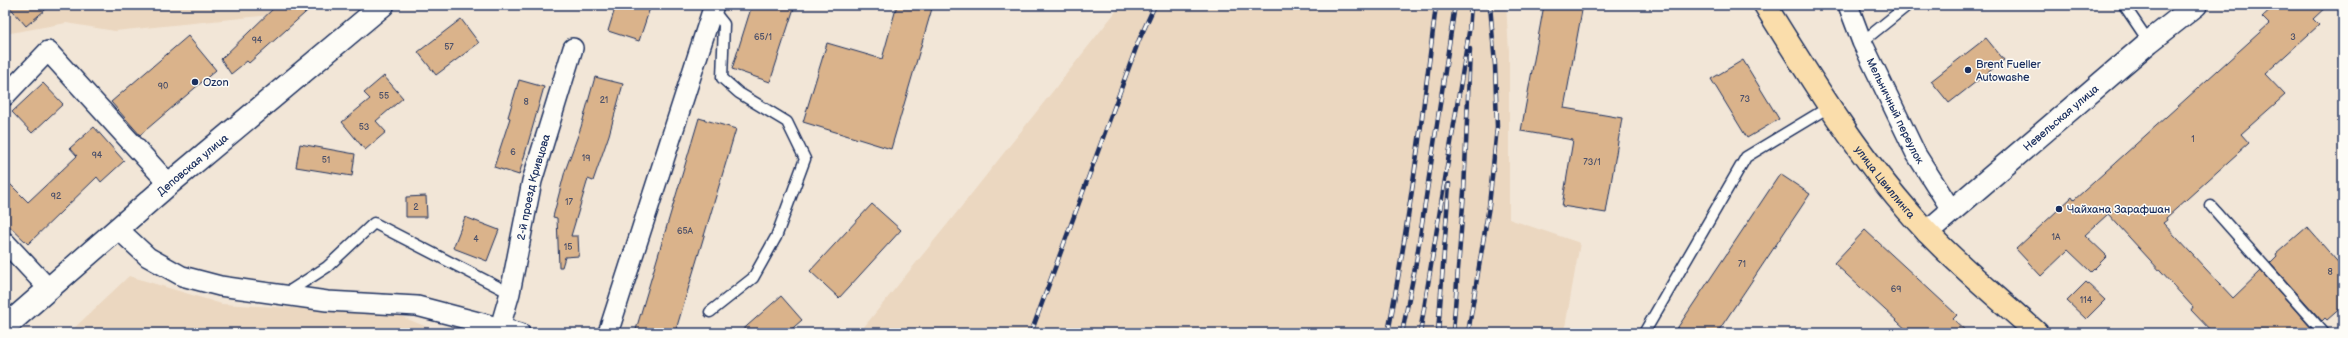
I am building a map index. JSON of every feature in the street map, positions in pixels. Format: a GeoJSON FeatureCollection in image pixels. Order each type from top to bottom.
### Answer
{"type":"FeatureCollection","features":[{"type":"Feature","properties":{"kind":"main road","name":"улица Цвиллинга"},"geometry":{"type":"LineString","coordinates":[[1765,5],[1829,107],[1859,150],[1927,232],[2037,333]]}},
{"type":"Feature","properties":{"kind":"street","name":"Деповская улица"},"geometry":{"type":"LineString","coordinates":[[5,327],[169,184],[383,5]]}},
{"type":"Feature","properties":{"kind":"street","name":"Мельничный переулок"},"geometry":{"type":"LineString","coordinates":[[1848,5],[1862,42],[1916,154],[1952,211]]}},
{"type":"Feature","properties":{"kind":"street","name":"Невельская улица"},"geometry":{"type":"LineString","coordinates":[[1927,232],[2149,42],[2194,6]]}},
{"type":"Feature","properties":{"kind":"street"},"geometry":{"type":"LineString","coordinates":[[608,333],[713,7]]}},
{"type":"Feature","properties":{"kind":"street","name":"2-й проезд Кривцова"},"geometry":{"type":"LineString","coordinates":[[500,327],[510,293],[532,181],[573,48]]}},
{"type":"Feature","properties":{"kind":"street"},"geometry":{"type":"LineString","coordinates":[[5,96],[48,51],[169,184]]}},
{"type":"Feature","properties":{"kind":"street"},"geometry":{"type":"LineString","coordinates":[[118,229],[148,257],[182,276],[220,286],[327,301],[417,306],[520,333]]}},
{"type":"Feature","properties":{"kind":"street"},"geometry":{"type":"LineString","coordinates":[[5,242],[49,289]]}},
{"type":"Feature","properties":{"kind":"lane"},"geometry":{"type":"LineString","coordinates":[[1862,42],[1908,5]]}},
{"type":"Feature","properties":{"kind":"lane"},"geometry":{"type":"LineString","coordinates":[[2124,5],[2149,42]]}},
{"type":"Feature","properties":{"kind":"lane"},"geometry":{"type":"LineString","coordinates":[[710,312],[753,278],[776,237],[805,159],[787,122],[740,93],[722,78],[724,24],[713,7]]}},
{"type":"Feature","properties":{"kind":"lane"},"geometry":{"type":"LineString","coordinates":[[1644,333],[1746,157],[1829,107]]}},
{"type":"Feature","properties":{"kind":"lane"},"geometry":{"type":"LineString","coordinates":[[2211,206],[2324,333]]}},
{"type":"Feature","properties":{"kind":"lane"},"geometry":{"type":"LineString","coordinates":[[285,294],[327,267],[374,223],[510,293]]}},
{"type":"Feature","properties":{"kind":"shaded area"},"geometry":{"type":"Polygon","coordinates":[[[5,5],[342,5],[338,8],[115,31],[66,23],[5,34],[5,5]]]}},
{"type":"Feature","properties":{"kind":"shaded area"},"geometry":{"type":"Polygon","coordinates":[[[1121,5],[1506,5],[1509,51],[1509,219],[1580,243],[1564,333],[859,333],[1121,5]]]}},
{"type":"Feature","properties":{"kind":"shaded area"},"geometry":{"type":"Polygon","coordinates":[[[129,276],[222,304],[395,314],[442,333],[69,333],[129,276]]]}},
{"type":"Feature","properties":{"kind":"building"},"geometry":{"type":"Polygon","coordinates":[[[8,5],[51,5],[26,26],[8,5]]]}},
{"type":"Feature","properties":{"kind":"building"},"geometry":{"type":"Polygon","coordinates":[[[277,5],[314,5],[249,63],[247,61],[231,74],[221,59],[277,5]]]}},
{"type":"Feature","properties":{"kind":"building"},"geometry":{"type":"Polygon","coordinates":[[[616,5],[651,5],[639,41],[608,31],[616,5]]]}},
{"type":"Feature","properties":{"kind":"building"},"geometry":{"type":"Polygon","coordinates":[[[752,5],[795,5],[770,82],[732,69],[752,5]]]}},
{"type":"Feature","properties":{"kind":"building"},"geometry":{"type":"Polygon","coordinates":[[[897,5],[933,5],[891,149],[803,122],[827,43],[882,59],[897,5]]]}},
{"type":"Feature","properties":{"kind":"building"},"geometry":{"type":"Polygon","coordinates":[[[1544,5],[1583,5],[1564,108],[1622,118],[1606,213],[1562,206],[1573,140],[1521,131],[1544,5]]]}},
{"type":"Feature","properties":{"kind":"building"},"geometry":{"type":"Polygon","coordinates":[[[2275,5],[2328,5],[2313,19],[2319,25],[2265,74],[2285,95],[2241,134],[2249,143],[2166,218],[2167,220],[2163,223],[2233,298],[2261,271],[2312,329],[2308,333],[2213,333],[2191,310],[2193,307],[2108,214],[2085,235],[2107,256],[2091,272],[2068,250],[2041,276],[2016,249],[2072,197],[2074,200],[2269,24],[2262,17],[2275,5]]]}},
{"type":"Feature","properties":{"kind":"building"},"geometry":{"type":"Polygon","coordinates":[[[461,19],[479,43],[436,75],[418,52],[461,19]]]}},
{"type":"Feature","properties":{"kind":"building"},"geometry":{"type":"Polygon","coordinates":[[[188,36],[216,70],[140,135],[111,102],[188,36]]]}},
{"type":"Feature","properties":{"kind":"building","name":"Brent Fueller Autowashe"},"geometry":{"type":"Polygon","coordinates":[[[1986,38],[2004,60],[1949,103],[1931,81],[1986,38]]]}},
{"type":"Feature","properties":{"kind":"building"},"geometry":{"type":"Polygon","coordinates":[[[1743,60],[1779,119],[1747,138],[1711,79],[1743,60]]]}},
{"type":"Feature","properties":{"kind":"building"},"geometry":{"type":"Polygon","coordinates":[[[384,76],[403,98],[376,121],[386,132],[365,150],[342,122],[370,99],[364,93],[384,76]]]}},
{"type":"Feature","properties":{"kind":"building"},"geometry":{"type":"Polygon","coordinates":[[[595,77],[623,84],[609,135],[593,181],[588,179],[571,236],[578,236],[579,256],[565,257],[562,267],[559,267],[557,218],[553,217],[565,171],[581,127],[595,77]]]}},
{"type":"Feature","properties":{"kind":"building"},"geometry":{"type":"Polygon","coordinates":[[[519,80],[544,87],[519,175],[494,167],[510,118],[508,117],[519,80]]]}},
{"type":"Feature","properties":{"kind":"building"},"geometry":{"type":"Polygon","coordinates":[[[43,83],[63,104],[32,133],[12,112],[43,83]]]}},
{"type":"Feature","properties":{"kind":"building"},"geometry":{"type":"Polygon","coordinates":[[[699,118],[736,129],[675,333],[635,333],[699,118]]]}},
{"type":"Feature","properties":{"kind":"building"},"geometry":{"type":"Polygon","coordinates":[[[94,127],[124,161],[101,182],[97,177],[28,244],[5,222],[5,179],[28,202],[77,156],[70,148],[94,127]]]}},
{"type":"Feature","properties":{"kind":"building"},"geometry":{"type":"Polygon","coordinates":[[[300,144],[355,154],[352,176],[296,167],[300,144]]]}},
{"type":"Feature","properties":{"kind":"building"},"geometry":{"type":"Polygon","coordinates":[[[1780,174],[1810,194],[1717,333],[1674,333],[1780,174]]]}},
{"type":"Feature","properties":{"kind":"building"},"geometry":{"type":"Polygon","coordinates":[[[426,196],[427,217],[406,217],[406,197],[426,196]]]}},
{"type":"Feature","properties":{"kind":"building"},"geometry":{"type":"Polygon","coordinates":[[[872,204],[901,230],[839,298],[810,271],[872,204]]]}},
{"type":"Feature","properties":{"kind":"building"},"geometry":{"type":"Polygon","coordinates":[[[465,217],[499,230],[487,261],[453,248],[465,217]]]}},
{"type":"Feature","properties":{"kind":"building"},"geometry":{"type":"Polygon","coordinates":[[[2307,227],[2343,268],[2343,306],[2327,320],[2325,318],[2322,321],[2270,263],[2277,256],[2276,254],[2307,227]]]}},
{"type":"Feature","properties":{"kind":"building"},"geometry":{"type":"Polygon","coordinates":[[[1865,230],[1957,315],[1953,319],[1968,333],[1910,333],[1834,263],[1865,230]]]}},
{"type":"Feature","properties":{"kind":"building"},"geometry":{"type":"Polygon","coordinates":[[[2086,282],[2105,300],[2086,319],[2067,301],[2086,282]]]}},
{"type":"Feature","properties":{"kind":"building"},"geometry":{"type":"Polygon","coordinates":[[[781,296],[802,320],[787,333],[739,333],[781,296]]]}},
{"type":"Feature","properties":{"kind":"railway"},"geometry":{"type":"LineString","coordinates":[[1031,333],[1139,40],[1155,5]]}},
{"type":"Feature","properties":{"kind":"railway"},"geometry":{"type":"LineString","coordinates":[[1388,333],[1403,251],[1436,5]]}},
{"type":"Feature","properties":{"kind":"railway"},"geometry":{"type":"LineString","coordinates":[[1402,333],[1416,263],[1455,5]]}},
{"type":"Feature","properties":{"kind":"railway"},"geometry":{"type":"LineString","coordinates":[[1420,333],[1469,32],[1471,5]]}},
{"type":"Feature","properties":{"kind":"railway"},"geometry":{"type":"LineString","coordinates":[[1468,333],[1489,206],[1497,127],[1495,65],[1490,5]]}},
{"type":"Feature","properties":{"kind":"railway"},"geometry":{"type":"LineString","coordinates":[[1453,333],[1464,192],[1470,49]]}},
{"type":"Feature","properties":{"kind":"railway"},"geometry":{"type":"LineString","coordinates":[[1438,333],[1449,184]]}},
{"type":"Feature","properties":{"kind":"place","name":"Brent Fueller Autowashe"},"geometry":{"type":"Point","coordinates":[1968,70]}},
{"type":"Feature","properties":{"kind":"place","name":"Ozon"},"geometry":{"type":"Point","coordinates":[195,82]}},
{"type":"Feature","properties":{"kind":"place","name":"Чайхана Зарафшан"},"geometry":{"type":"Point","coordinates":[2059,209]}}]}
